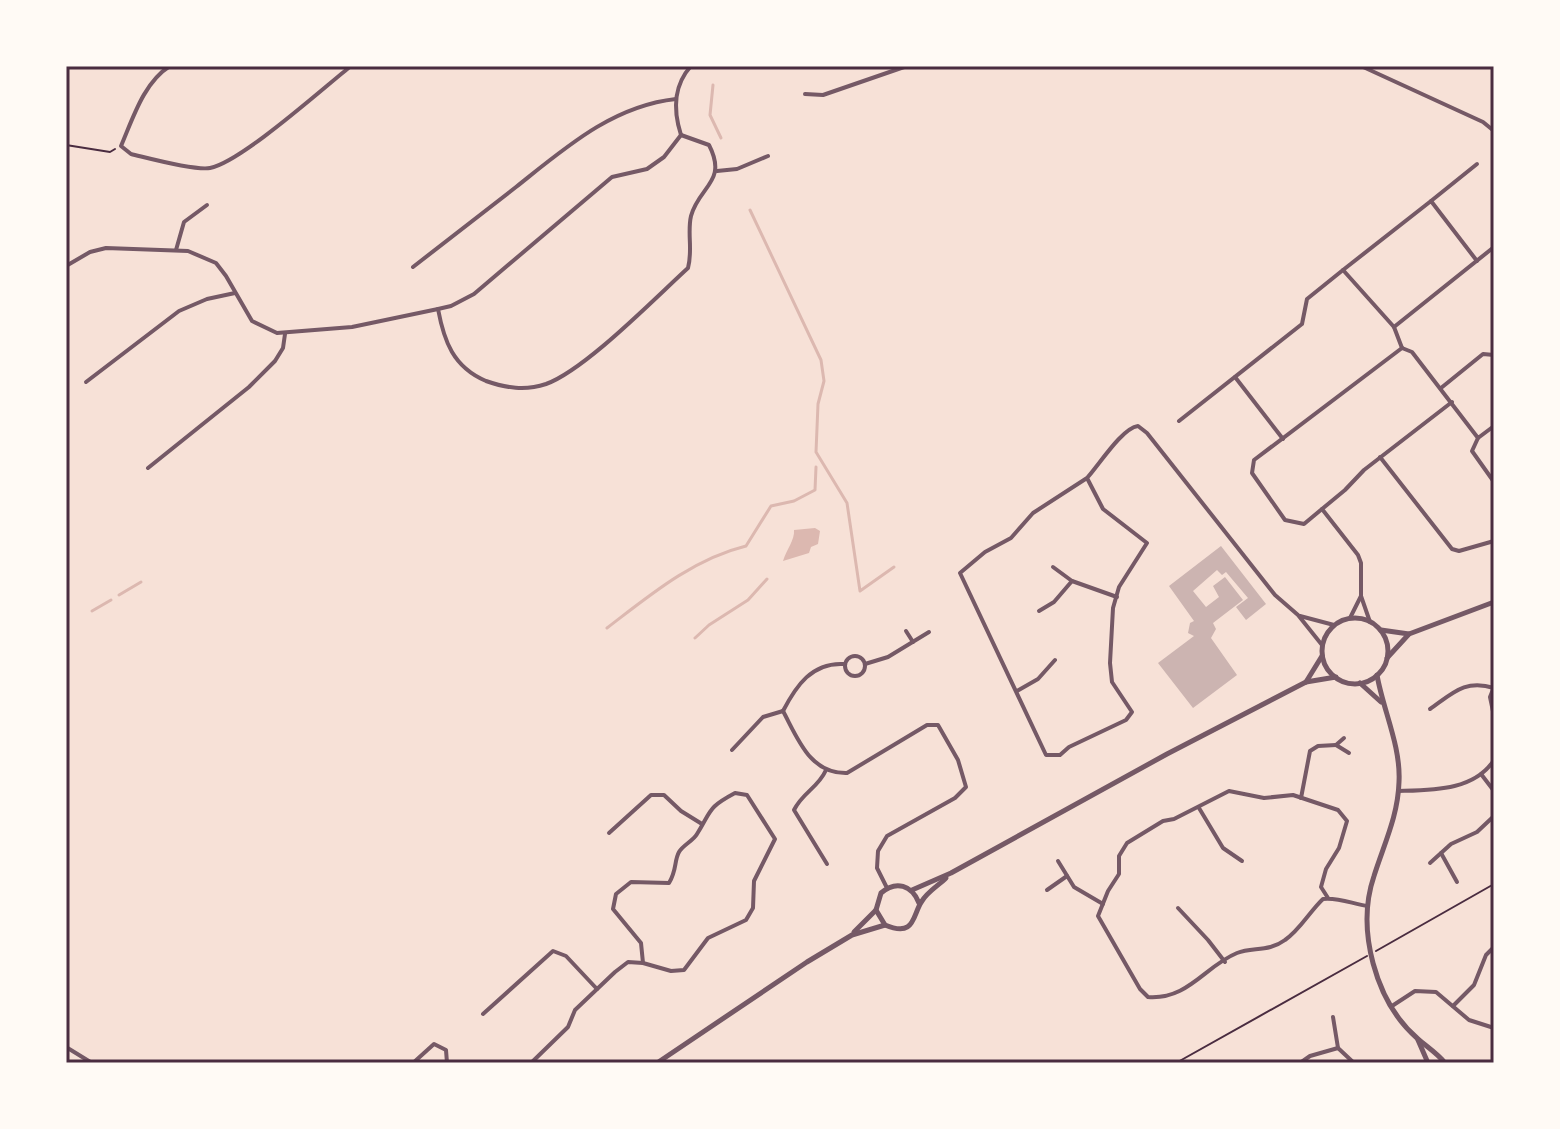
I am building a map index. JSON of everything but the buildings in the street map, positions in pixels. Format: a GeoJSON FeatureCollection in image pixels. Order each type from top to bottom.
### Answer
{"type":"FeatureCollection","features":[{"type":"Feature","properties":{"kind":"street"},"geometry":{"type":"LineString","coordinates":[[170,66],[158,73],[136,109],[121,146],[131,154],[208,169],[252,145],[351,66]]}},
{"type":"Feature","properties":{"kind":"street"},"geometry":{"type":"LineString","coordinates":[[681,135],[674,114],[676,99],[682,77],[691,66]]}},
{"type":"Feature","properties":{"kind":"street"},"geometry":{"type":"LineString","coordinates":[[805,94],[823,95],[907,66]]}},
{"type":"Feature","properties":{"kind":"street"},"geometry":{"type":"LineString","coordinates":[[1361,66],[1483,122],[1494,131]]}},
{"type":"Feature","properties":{"kind":"street"},"geometry":{"type":"LineString","coordinates":[[413,267],[580,137],[610,118],[644,105],[676,99]]}},
{"type":"Feature","properties":{"kind":"street"},"geometry":{"type":"LineString","coordinates":[[438,309],[443,336],[456,361],[477,377],[502,387],[524,389],[547,384],[570,371],[688,268],[692,255],[690,219],[716,171],[716,162],[709,145],[681,135]]}},
{"type":"Feature","properties":{"kind":"street"},"geometry":{"type":"LineString","coordinates":[[66,266],[90,252],[106,248],[188,251],[216,263],[252,321],[285,334],[352,327],[438,309],[474,294],[612,177],[647,169],[664,157],[681,135]]}},
{"type":"Feature","properties":{"kind":"street"},"geometry":{"type":"LineString","coordinates":[[716,171],[737,169],[768,156]]}},
{"type":"Feature","properties":{"kind":"street"},"geometry":{"type":"LineString","coordinates":[[1179,421],[1302,324],[1307,299],[1477,164]]}},
{"type":"Feature","properties":{"kind":"street"},"geometry":{"type":"LineString","coordinates":[[1431,201],[1477,261]]}},
{"type":"Feature","properties":{"kind":"street"},"geometry":{"type":"LineString","coordinates":[[176,250],[184,222],[207,205]]}},
{"type":"Feature","properties":{"kind":"street"},"geometry":{"type":"LineString","coordinates":[[1394,327],[1494,247]]}},
{"type":"Feature","properties":{"kind":"street"},"geometry":{"type":"LineString","coordinates":[[1343,270],[1394,327],[1402,348],[1412,352],[1478,438]]}},
{"type":"Feature","properties":{"kind":"street"},"geometry":{"type":"LineString","coordinates":[[86,382],[179,311],[207,299],[235,293]]}},
{"type":"Feature","properties":{"kind":"street"},"geometry":{"type":"LineString","coordinates":[[148,468],[249,387],[275,361],[283,348],[285,334]]}},
{"type":"Feature","properties":{"kind":"street"},"geometry":{"type":"LineString","coordinates":[[1402,348],[1254,460],[1252,473],[1285,520],[1304,524],[1380,457],[1452,402]]}},
{"type":"Feature","properties":{"kind":"street"},"geometry":{"type":"LineString","coordinates":[[1441,388],[1483,354],[1494,355]]}},
{"type":"Feature","properties":{"kind":"street"},"geometry":{"type":"LineString","coordinates":[[1235,377],[1283,439]]}},
{"type":"Feature","properties":{"kind":"street"},"geometry":{"type":"LineString","coordinates":[[1087,478],[1103,509],[1147,543],[1119,587],[1113,608],[1112,682],[1132,712],[1126,720],[1069,747],[1060,755],[1046,755],[960,573],[985,552],[1011,538],[1033,513],[1087,478],[1124,432],[1138,426],[1147,433],[1275,595],[1298,615],[1322,645]]}},
{"type":"Feature","properties":{"kind":"street"},"geometry":{"type":"LineString","coordinates":[[1494,426],[1478,438],[1472,451],[1494,482]]}},
{"type":"Feature","properties":{"kind":"street"},"geometry":{"type":"LineString","coordinates":[[1380,457],[1452,549],[1459,551],[1494,541]]}},
{"type":"Feature","properties":{"kind":"street"},"geometry":{"type":"LineString","coordinates":[[1322,509],[1358,555],[1361,596],[1370,622]]}},
{"type":"Feature","properties":{"kind":"street"},"geometry":{"type":"LineString","coordinates":[[1053,567],[1072,581],[1117,597]]}},
{"type":"Feature","properties":{"kind":"street"},"geometry":{"type":"LineString","coordinates":[[1039,611],[1054,602],[1072,581]]}},
{"type":"Feature","properties":{"kind":"street"},"geometry":{"type":"LineString","coordinates":[[1350,618],[1361,596]]}},
{"type":"Feature","properties":{"kind":"street"},"geometry":{"type":"LineString","coordinates":[[1387,658],[1388,648],[1380,630],[1370,622],[1350,618],[1334,625],[1322,645],[1325,664],[1336,677],[1360,683],[1377,675],[1387,658],[1409,634],[1494,602]]}},
{"type":"Feature","properties":{"kind":"street"},"geometry":{"type":"LineString","coordinates":[[1298,615],[1334,625]]}},
{"type":"Feature","properties":{"kind":"street"},"geometry":{"type":"LineString","coordinates":[[1380,630],[1409,634]]}},
{"type":"Feature","properties":{"kind":"street"},"geometry":{"type":"LineString","coordinates":[[906,631],[913,642]]}},
{"type":"Feature","properties":{"kind":"street"},"geometry":{"type":"LineString","coordinates":[[865,664],[888,657],[929,632]]}},
{"type":"Feature","properties":{"kind":"street"},"geometry":{"type":"LineString","coordinates":[[854,655],[865,664],[865,670],[855,677],[845,671],[847,658],[854,655]]}},
{"type":"Feature","properties":{"kind":"street"},"geometry":{"type":"LineString","coordinates":[[1306,682],[1322,656]]}},
{"type":"Feature","properties":{"kind":"street"},"geometry":{"type":"LineString","coordinates":[[1016,691],[1038,679],[1055,660]]}},
{"type":"Feature","properties":{"kind":"street"},"geometry":{"type":"LineString","coordinates":[[732,750],[763,717],[783,711],[793,691],[805,677],[820,667],[844,664]]}},
{"type":"Feature","properties":{"kind":"street"},"geometry":{"type":"LineString","coordinates":[[1377,675],[1397,756],[1398,791],[1395,818],[1373,878],[1368,906],[1371,954],[1380,984],[1392,1006],[1418,1039],[1445,1063]]}},
{"type":"Feature","properties":{"kind":"street"},"geometry":{"type":"LineString","coordinates":[[912,890],[951,873],[1306,682],[1336,677]]}},
{"type":"Feature","properties":{"kind":"street"},"geometry":{"type":"LineString","coordinates":[[1360,683],[1382,703]]}},
{"type":"Feature","properties":{"kind":"street"},"geometry":{"type":"LineString","coordinates":[[1430,709],[1457,689],[1478,683],[1494,688],[1490,697],[1494,716]]}},
{"type":"Feature","properties":{"kind":"street"},"geometry":{"type":"LineString","coordinates":[[783,711],[806,753],[833,773],[847,773],[927,725],[938,725],[958,760],[966,787],[955,798],[887,836],[878,851],[877,868],[887,888]]}},
{"type":"Feature","properties":{"kind":"street"},"geometry":{"type":"LineString","coordinates":[[1336,745],[1344,738]]}},
{"type":"Feature","properties":{"kind":"street"},"geometry":{"type":"LineString","coordinates":[[1301,798],[1310,751],[1318,746],[1336,745],[1349,753]]}},
{"type":"Feature","properties":{"kind":"street"},"geometry":{"type":"LineString","coordinates":[[1398,791],[1458,786],[1481,774],[1494,760]]}},
{"type":"Feature","properties":{"kind":"street"},"geometry":{"type":"LineString","coordinates":[[826,770],[820,783],[799,800],[794,810],[827,864]]}},
{"type":"Feature","properties":{"kind":"street"},"geometry":{"type":"LineString","coordinates":[[1481,774],[1494,791]]}},
{"type":"Feature","properties":{"kind":"street"},"geometry":{"type":"LineString","coordinates":[[1328,898],[1321,887],[1323,878],[1339,848],[1347,821],[1338,810],[1286,795],[1264,798],[1229,791],[1163,821],[1127,843],[1119,856],[1119,874],[1098,916],[1140,989],[1148,997],[1162,998],[1178,992],[1237,953],[1265,950],[1285,941],[1323,899],[1368,906]]}},
{"type":"Feature","properties":{"kind":"street"},"geometry":{"type":"LineString","coordinates":[[531,1063],[568,1027],[575,1010],[628,962],[671,971],[684,970],[708,938],[746,920],[753,908],[754,881],[775,839],[747,795],[735,793],[716,802],[707,812],[696,836],[679,852],[676,871],[669,883],[655,884],[647,880],[631,882],[616,894],[613,909],[641,943],[643,963]]}},
{"type":"Feature","properties":{"kind":"street"},"geometry":{"type":"LineString","coordinates":[[609,833],[651,795],[658,794],[664,795],[681,811],[702,824]]}},
{"type":"Feature","properties":{"kind":"street"},"geometry":{"type":"LineString","coordinates":[[1199,807],[1223,848],[1242,861]]}},
{"type":"Feature","properties":{"kind":"street"},"geometry":{"type":"LineString","coordinates":[[1430,863],[1451,844],[1477,832],[1494,816]]}},
{"type":"Feature","properties":{"kind":"street"},"geometry":{"type":"LineString","coordinates":[[1441,853],[1457,882]]}},
{"type":"Feature","properties":{"kind":"street"},"geometry":{"type":"LineString","coordinates":[[1058,861],[1074,887],[1103,904]]}},
{"type":"Feature","properties":{"kind":"street"},"geometry":{"type":"LineString","coordinates":[[852,935],[885,925],[899,929],[909,926],[914,922],[919,903],[951,873]]}},
{"type":"Feature","properties":{"kind":"street"},"geometry":{"type":"LineString","coordinates":[[1047,890],[1067,876]]}},
{"type":"Feature","properties":{"kind":"street"},"geometry":{"type":"LineString","coordinates":[[657,1063],[768,987],[852,935],[876,910],[881,893],[887,888],[898,885],[912,890],[919,903]]}},
{"type":"Feature","properties":{"kind":"street"},"geometry":{"type":"LineString","coordinates":[[1178,908],[1225,962]]}},
{"type":"Feature","properties":{"kind":"street"},"geometry":{"type":"LineString","coordinates":[[876,910],[885,925]]}},
{"type":"Feature","properties":{"kind":"street"},"geometry":{"type":"LineString","coordinates":[[1453,1006],[1474,985],[1486,955],[1494,947]]}},
{"type":"Feature","properties":{"kind":"street"},"geometry":{"type":"LineString","coordinates":[[483,1014],[553,951],[566,956],[597,989]]}},
{"type":"Feature","properties":{"kind":"street"},"geometry":{"type":"LineString","coordinates":[[1392,1006],[1415,991],[1436,992],[1469,1020],[1494,1028]]}},
{"type":"Feature","properties":{"kind":"street"},"geometry":{"type":"LineString","coordinates":[[1333,1017],[1338,1048],[1354,1063]]}},
{"type":"Feature","properties":{"kind":"street"},"geometry":{"type":"LineString","coordinates":[[1418,1039],[1428,1063]]}},
{"type":"Feature","properties":{"kind":"street"},"geometry":{"type":"LineString","coordinates":[[416,1062],[429,1046],[440,1045],[448,1054],[447,1063]]}},
{"type":"Feature","properties":{"kind":"street"},"geometry":{"type":"LineString","coordinates":[[66,1047],[92,1063]]}},
{"type":"Feature","properties":{"kind":"street"},"geometry":{"type":"LineString","coordinates":[[1300,1063],[1310,1056],[1338,1048]]}},
{"type":"Feature","properties":{"kind":"path"},"geometry":{"type":"LineString","coordinates":[[66,145],[110,152],[121,146]]}},
{"type":"Feature","properties":{"kind":"path"},"geometry":{"type":"LineString","coordinates":[[1176,1063],[1494,884]]}},
{"type":"Feature","properties":{"kind":"shaded area"},"geometry":{"type":"Polygon","coordinates":[[[815,528],[820,531],[818,544],[811,547],[809,553],[783,561],[794,530],[815,528]]]}},
{"type":"Feature","properties":{"kind":"waterway"},"geometry":{"type":"LineString","coordinates":[[713,85],[710,115],[721,138]]}},
{"type":"Feature","properties":{"kind":"waterway"},"geometry":{"type":"LineString","coordinates":[[750,210],[821,360],[824,381],[818,404],[816,452],[847,503],[860,591],[894,567]]}},
{"type":"Feature","properties":{"kind":"waterway"},"geometry":{"type":"LineString","coordinates":[[607,628],[690,569],[746,546],[771,506],[794,501],[815,490],[816,467]]}},
{"type":"Feature","properties":{"kind":"waterway"},"geometry":{"type":"LineString","coordinates":[[695,638],[709,625],[748,600],[767,579]]}},
{"type":"Feature","properties":{"kind":"waterway"},"geometry":{"type":"LineString","coordinates":[[119,595],[141,582]]}},
{"type":"Feature","properties":{"kind":"waterway"},"geometry":{"type":"LineString","coordinates":[[92,611],[111,600]]}}]}
